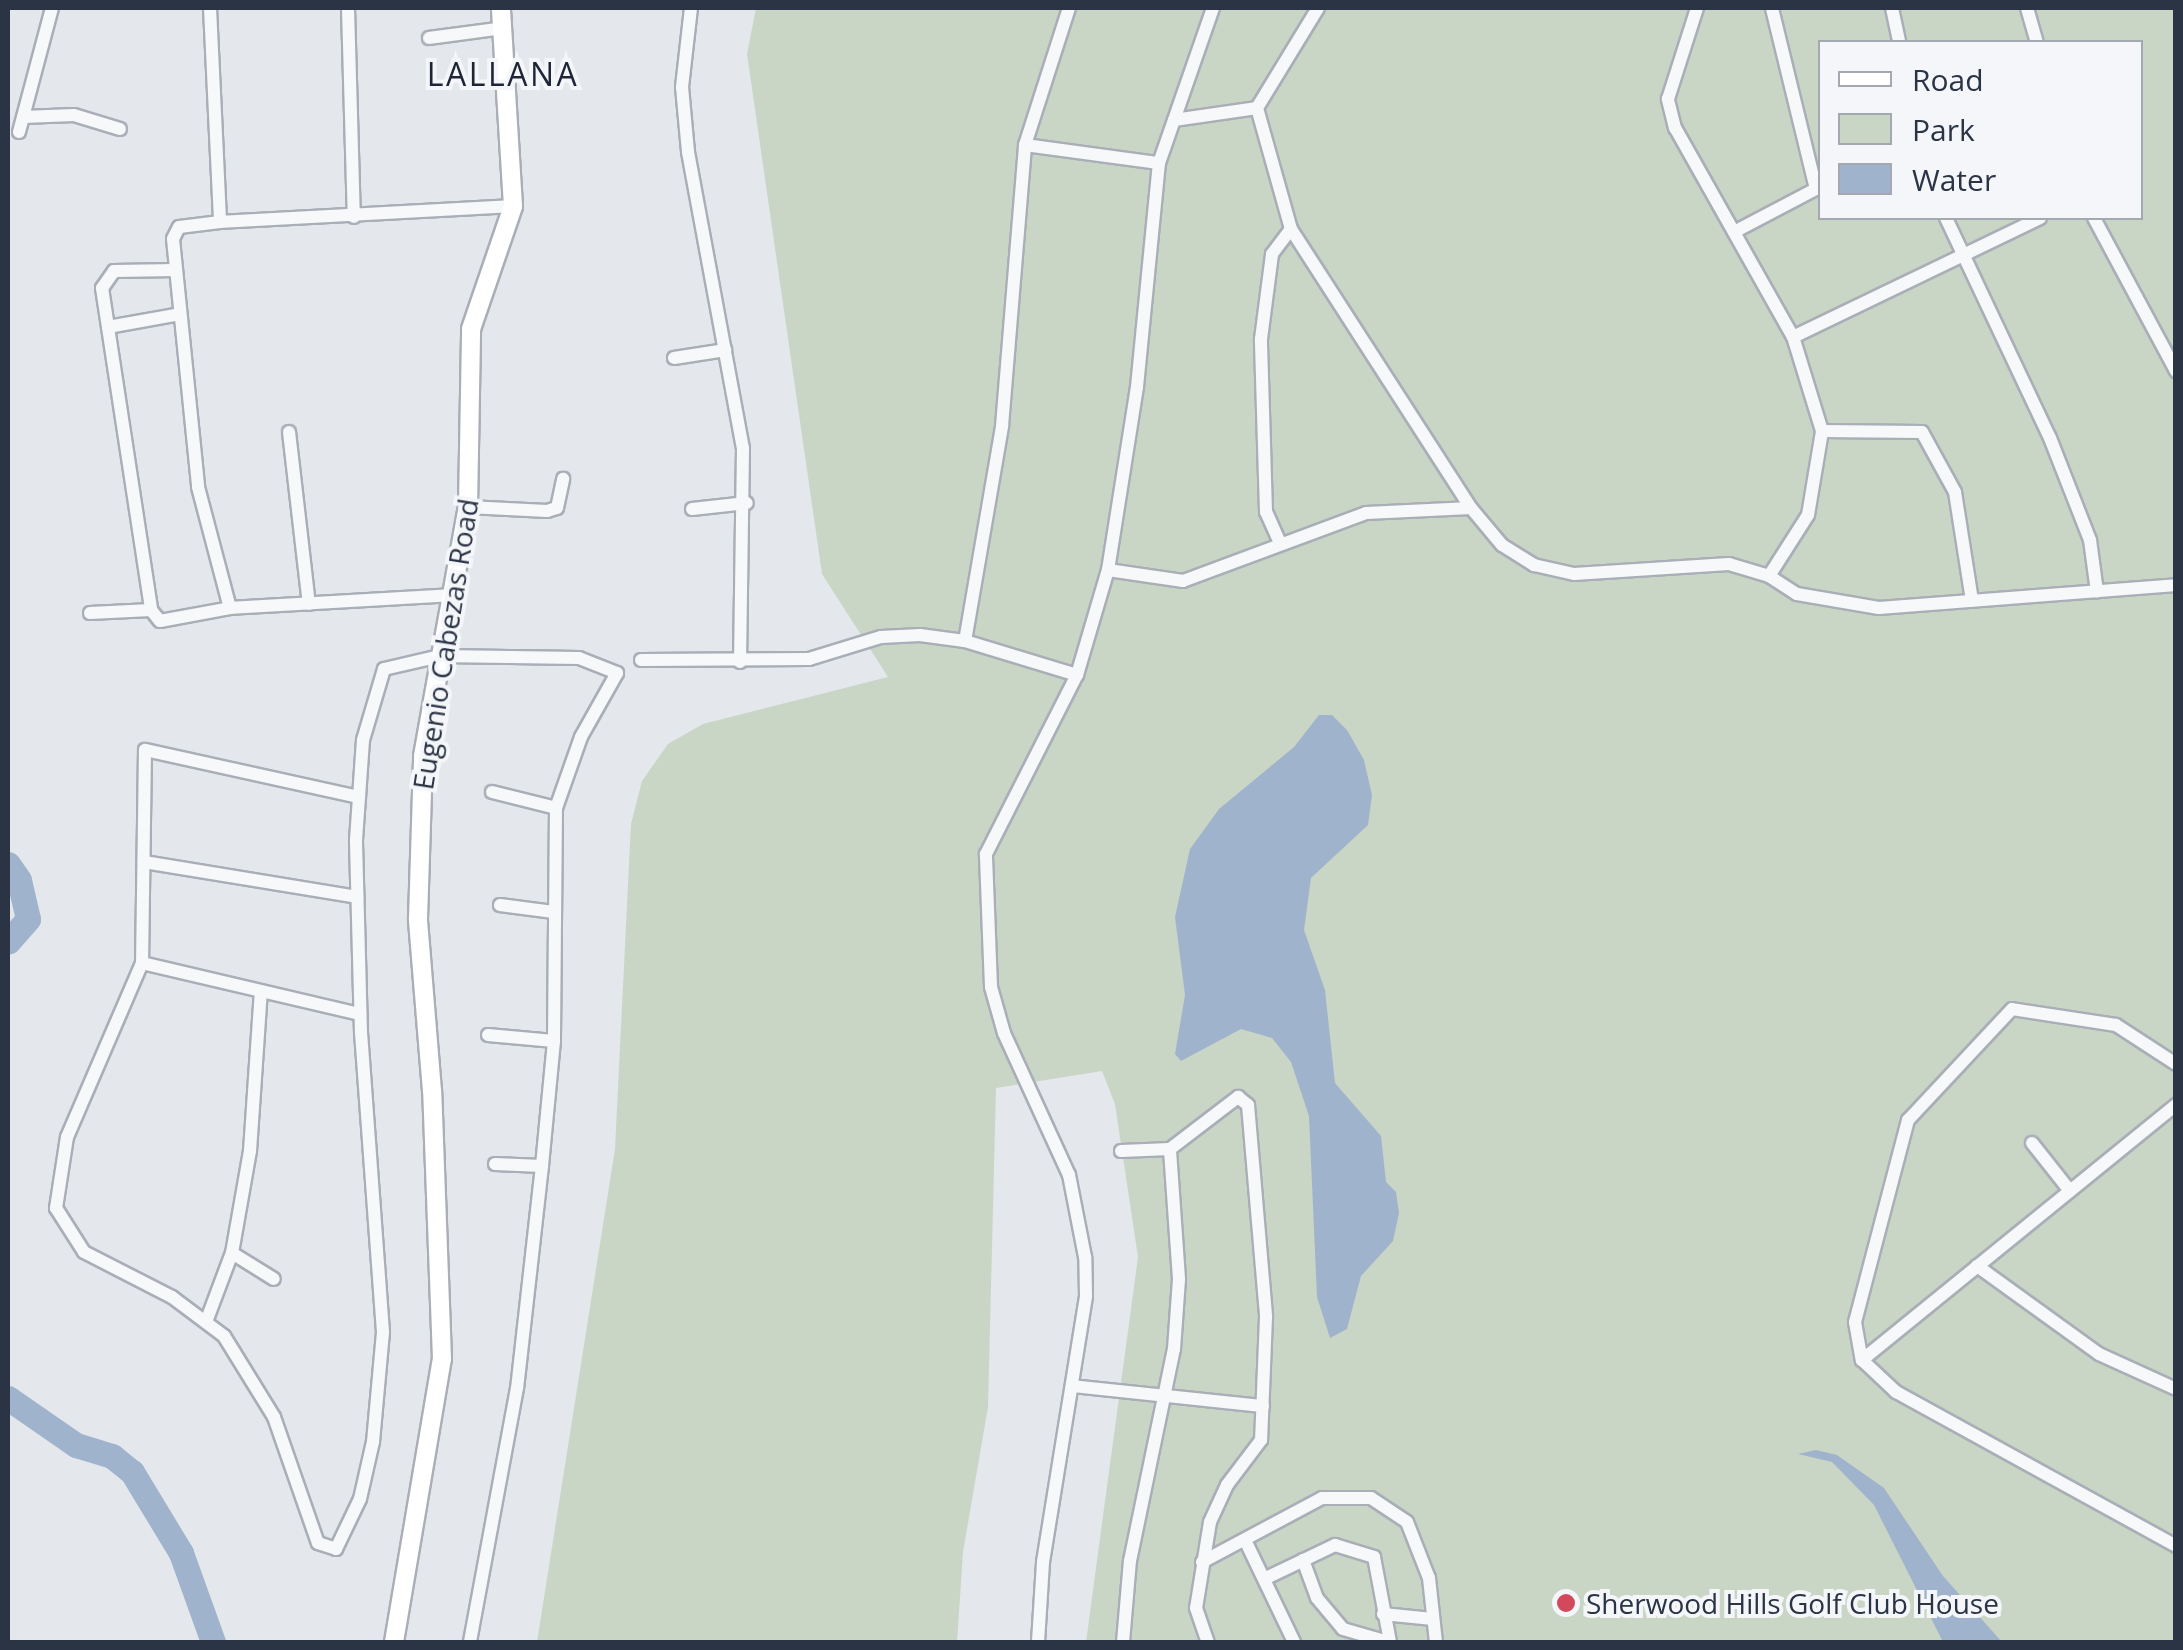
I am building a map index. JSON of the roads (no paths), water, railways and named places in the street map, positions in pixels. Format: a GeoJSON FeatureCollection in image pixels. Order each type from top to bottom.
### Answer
{"type":"FeatureCollection","features":[{"type":"Feature","properties":{"kind":"street"},"geometry":{"type":"LineString","coordinates":[[19,132],[52,8]]}},
{"type":"Feature","properties":{"kind":"street"},"geometry":{"type":"LineString","coordinates":[[210,8],[220,222]]}},
{"type":"Feature","properties":{"kind":"street"},"geometry":{"type":"LineString","coordinates":[[348,8],[354,217]]}},
{"type":"Feature","properties":{"kind":"street","name":"Eugenio Cabezas Road"},"geometry":{"type":"LineString","coordinates":[[394,1642],[442,1359],[431,1194],[432,1091],[418,919],[423,756],[468,507],[471,329],[513,206],[501,8]]}},
{"type":"Feature","properties":{"kind":"street"},"geometry":{"type":"LineString","coordinates":[[691,8],[682,87],[688,152],[726,350],[747,503],[740,662]]}},
{"type":"Feature","properties":{"kind":"street"},"geometry":{"type":"LineString","coordinates":[[964,641],[1002,426],[1025,146],[1069,8]]}},
{"type":"Feature","properties":{"kind":"street"},"geometry":{"type":"LineString","coordinates":[[1038,1642],[1043,1562],[1072,1386],[1085,1257],[1069,1175],[1004,1033],[991,987],[986,854],[1076,675],[1108,570],[1138,387],[1159,162],[1212,8]]}},
{"type":"Feature","properties":{"kind":"street"},"geometry":{"type":"LineString","coordinates":[[1318,8],[1258,108],[1290,229],[1471,508],[1502,545],[1534,565],[1574,574],[1729,564],[1769,576],[1797,594],[1879,608],[2176,585]]}},
{"type":"Feature","properties":{"kind":"street"},"geometry":{"type":"LineString","coordinates":[[1698,8],[1668,99],[1675,128],[1793,337],[1822,431],[1808,515],[1769,576]]}},
{"type":"Feature","properties":{"kind":"street"},"geometry":{"type":"LineString","coordinates":[[1734,232],[1816,189],[1772,8]]}},
{"type":"Feature","properties":{"kind":"street"},"geometry":{"type":"LineString","coordinates":[[1892,8],[1900,40]]}},
{"type":"Feature","properties":{"kind":"street"},"geometry":{"type":"LineString","coordinates":[[2027,8],[2036,40]]}},
{"type":"Feature","properties":{"kind":"street"},"geometry":{"type":"LineString","coordinates":[[429,38],[504,28]]}},
{"type":"Feature","properties":{"kind":"street"},"geometry":{"type":"LineString","coordinates":[[1174,120],[1258,108]]}},
{"type":"Feature","properties":{"kind":"street"},"geometry":{"type":"LineString","coordinates":[[23,117],[74,115],[120,130]]}},
{"type":"Feature","properties":{"kind":"street"},"geometry":{"type":"LineString","coordinates":[[1025,146],[1159,162]]}},
{"type":"Feature","properties":{"kind":"street"},"geometry":{"type":"LineString","coordinates":[[230,608],[198,486],[176,270],[176,228],[220,222],[513,206]]}},
{"type":"Feature","properties":{"kind":"street"},"geometry":{"type":"LineString","coordinates":[[1947,220],[2056,455],[2090,540],[2097,592]]}},
{"type":"Feature","properties":{"kind":"street"},"geometry":{"type":"LineString","coordinates":[[1793,337],[1960,251],[2035,220]]}},
{"type":"Feature","properties":{"kind":"street"},"geometry":{"type":"LineString","coordinates":[[2095,220],[2176,371]]}},
{"type":"Feature","properties":{"kind":"street"},"geometry":{"type":"LineString","coordinates":[[1280,543],[1266,512],[1261,338],[1272,254],[1290,229]]}},
{"type":"Feature","properties":{"kind":"street"},"geometry":{"type":"LineString","coordinates":[[176,270],[110,272],[102,288],[151,610],[160,622],[230,608],[453,595]]}},
{"type":"Feature","properties":{"kind":"street"},"geometry":{"type":"LineString","coordinates":[[108,327],[180,314]]}},
{"type":"Feature","properties":{"kind":"street"},"geometry":{"type":"LineString","coordinates":[[674,358],[726,350]]}},
{"type":"Feature","properties":{"kind":"street"},"geometry":{"type":"LineString","coordinates":[[1822,431],[1922,432],[1956,492],[1972,600]]}},
{"type":"Feature","properties":{"kind":"street"},"geometry":{"type":"LineString","coordinates":[[288,432],[310,604]]}},
{"type":"Feature","properties":{"kind":"street"},"geometry":{"type":"LineString","coordinates":[[468,507],[548,511],[557,508],[564,479]]}},
{"type":"Feature","properties":{"kind":"street"},"geometry":{"type":"LineString","coordinates":[[692,508],[747,503]]}},
{"type":"Feature","properties":{"kind":"street"},"geometry":{"type":"LineString","coordinates":[[1108,570],[1183,581],[1222,572],[1280,543],[1366,513],[1471,508]]}},
{"type":"Feature","properties":{"kind":"street"},"geometry":{"type":"LineString","coordinates":[[90,613],[151,610]]}},
{"type":"Feature","properties":{"kind":"street"},"geometry":{"type":"LineString","coordinates":[[641,660],[810,659],[880,637],[964,641],[1076,675]]}},
{"type":"Feature","properties":{"kind":"street"},"geometry":{"type":"LineString","coordinates":[[359,797],[144,750],[142,963],[66,1138],[56,1208],[84,1252],[172,1296],[224,1336],[274,1417],[318,1542],[332,1552],[344,1540],[369,1461],[383,1332],[360,1014],[357,897],[364,740],[384,669],[440,656],[579,658],[617,673],[581,738],[556,808],[554,1041],[542,1166],[518,1388],[470,1642]]}},
{"type":"Feature","properties":{"kind":"street"},"geometry":{"type":"LineString","coordinates":[[492,792],[556,808]]}},
{"type":"Feature","properties":{"kind":"street"},"geometry":{"type":"LineString","coordinates":[[144,862],[357,897]]}},
{"type":"Feature","properties":{"kind":"street"},"geometry":{"type":"LineString","coordinates":[[500,905],[554,912]]}},
{"type":"Feature","properties":{"kind":"street"},"geometry":{"type":"LineString","coordinates":[[142,963],[360,1014]]}},
{"type":"Feature","properties":{"kind":"street"},"geometry":{"type":"LineString","coordinates":[[206,1322],[232,1253],[250,1151],[261,991]]}},
{"type":"Feature","properties":{"kind":"street"},"geometry":{"type":"LineString","coordinates":[[2176,1064],[2116,1025],[2012,1009],[1908,1120],[1854,1322],[1862,1360],[1896,1392],[2176,1546]]}},
{"type":"Feature","properties":{"kind":"street"},"geometry":{"type":"LineString","coordinates":[[488,1035],[554,1041]]}},
{"type":"Feature","properties":{"kind":"street"},"geometry":{"type":"LineString","coordinates":[[1122,1152],[1170,1149],[1238,1097],[1248,1105],[1266,1317],[1261,1440],[1227,1485],[1202,1562],[1196,1608],[1208,1642]]}},
{"type":"Feature","properties":{"kind":"street"},"geometry":{"type":"LineString","coordinates":[[1862,1360],[2176,1105]]}},
{"type":"Feature","properties":{"kind":"street"},"geometry":{"type":"LineString","coordinates":[[2032,1143],[2070,1191]]}},
{"type":"Feature","properties":{"kind":"street"},"geometry":{"type":"LineString","coordinates":[[1124,1642],[1130,1562],[1166,1396],[1179,1279],[1170,1149]]}},
{"type":"Feature","properties":{"kind":"street"},"geometry":{"type":"LineString","coordinates":[[495,1164],[542,1166]]}},
{"type":"Feature","properties":{"kind":"street"},"geometry":{"type":"LineString","coordinates":[[232,1253],[274,1279]]}},
{"type":"Feature","properties":{"kind":"street"},"geometry":{"type":"LineString","coordinates":[[1977,1266],[2100,1354],[2176,1389]]}},
{"type":"Feature","properties":{"kind":"street"},"geometry":{"type":"LineString","coordinates":[[1072,1386],[1263,1406]]}},
{"type":"Feature","properties":{"kind":"street"},"geometry":{"type":"LineString","coordinates":[[1202,1562],[1322,1498],[1372,1498],[1407,1522],[1429,1578],[1436,1642]]}},
{"type":"Feature","properties":{"kind":"street"},"geometry":{"type":"LineString","coordinates":[[1245,1540],[1294,1642]]}},
{"type":"Feature","properties":{"kind":"street"},"geometry":{"type":"LineString","coordinates":[[1264,1579],[1303,1560],[1335,1545],[1374,1557],[1389,1642],[1343,1629],[1317,1598],[1303,1560]]}},
{"type":"Feature","properties":{"kind":"street"},"geometry":{"type":"LineString","coordinates":[[1383,1614],[1433,1619]]}},
{"type":"Feature","properties":{"kind":"water"},"geometry":{"type":"Polygon","coordinates":[[[1319,715],[1332,715],[1347,730],[1364,760],[1372,795],[1368,825],[1311,878],[1304,930],[1325,990],[1335,1083],[1381,1136],[1386,1182],[1396,1192],[1399,1213],[1393,1241],[1361,1276],[1347,1329],[1330,1338],[1317,1297],[1309,1116],[1291,1062],[1272,1038],[1241,1029],[1181,1061],[1175,1054],[1185,995],[1175,917],[1190,849],[1219,809],[1294,747],[1319,715]]]}},
{"type":"Feature","properties":{"kind":"water"},"geometry":{"type":"Polygon","coordinates":[[[1816,1450],[1837,1455],[1884,1488],[1943,1576],[2002,1642],[1943,1642],[1874,1505],[1832,1462],[1798,1454],[1816,1450]]]}},
{"type":"Feature","properties":{"kind":"waterway"},"geometry":{"type":"LineString","coordinates":[[8,864],[19,880],[28,919],[8,942]]}},
{"type":"Feature","properties":{"kind":"waterway"},"geometry":{"type":"LineString","coordinates":[[8,1398],[76,1445],[112,1456],[132,1472],[181,1553],[213,1642]]}},
{"type":"Feature","properties":{"kind":"place","name":"Sherwood Hills Golf Club House"},"geometry":{"type":"Point","coordinates":[1566,1603]}},
{"type":"Feature","properties":{"kind":"district","name":"LALLANA"},"geometry":{"type":"Point","coordinates":[503,74]}}]}
